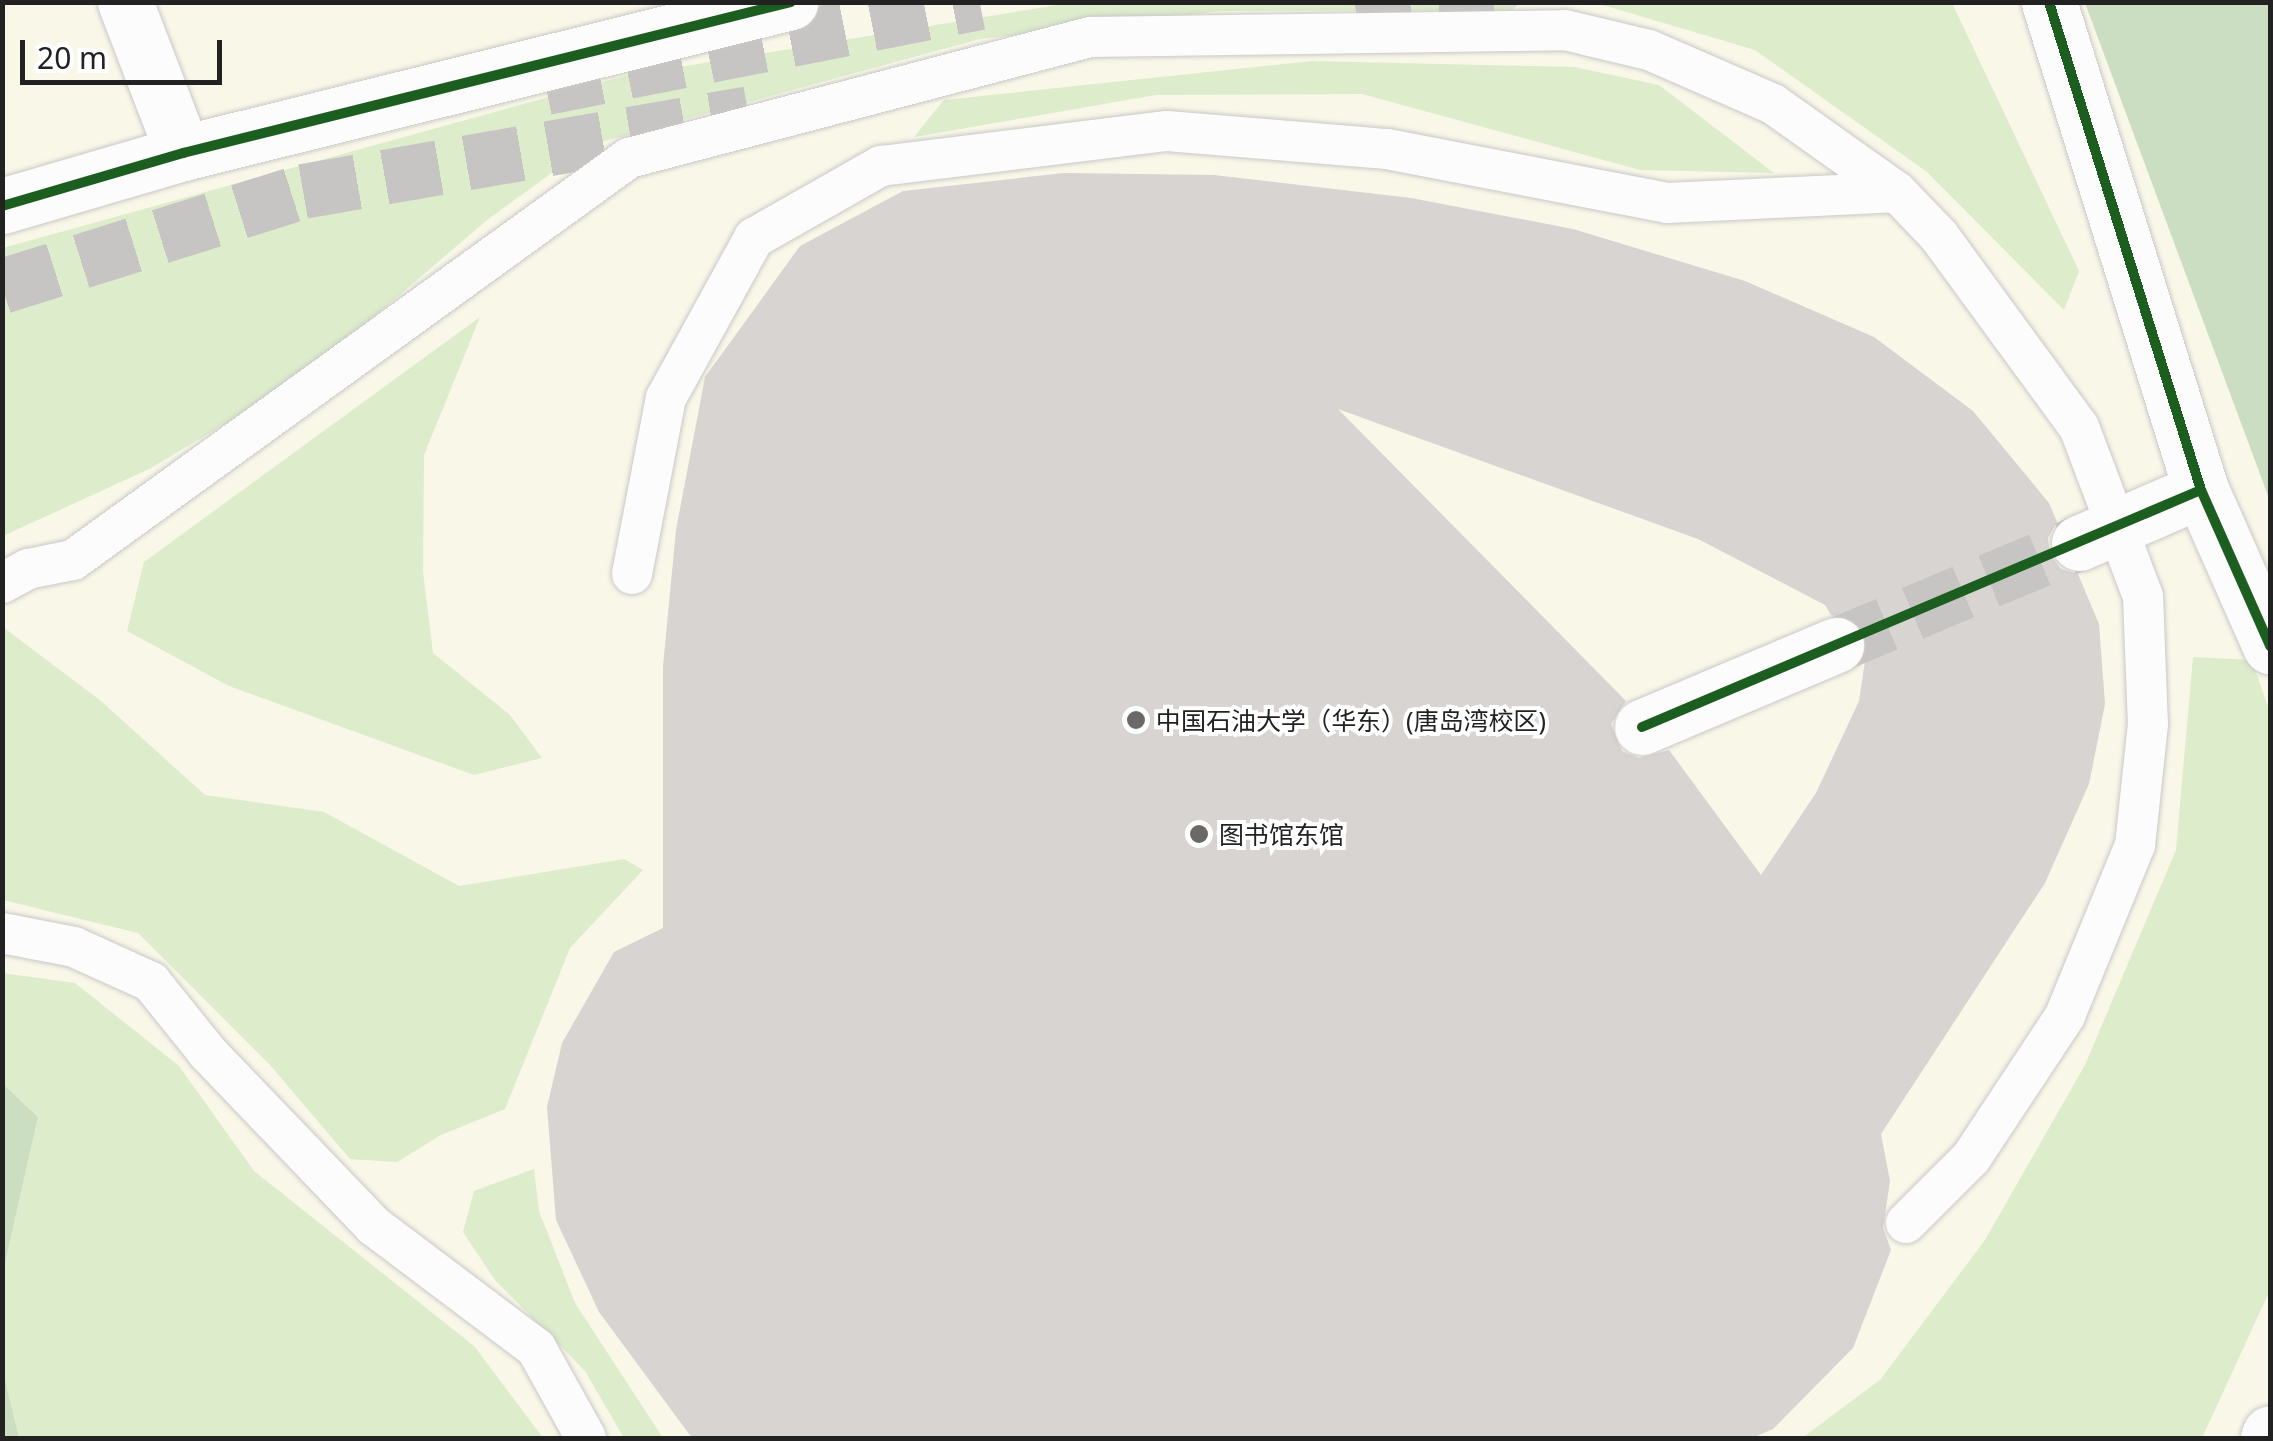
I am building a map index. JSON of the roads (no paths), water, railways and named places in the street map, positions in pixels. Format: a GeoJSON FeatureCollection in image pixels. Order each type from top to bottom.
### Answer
{"type":"FeatureCollection","features":[{"type":"Feature","properties":{"kind":"street"},"geometry":{"type":"LineString","coordinates":[[125,2],[183,153]]}},
{"type":"Feature","properties":{"kind":"street"},"geometry":{"type":"LineString","coordinates":[[2,206],[183,153],[791,2]]}},
{"type":"Feature","properties":{"kind":"street"},"geometry":{"type":"LineString","coordinates":[[2049,2],[2201,490],[2270,646]]}},
{"type":"Feature","properties":{"kind":"street"},"geometry":{"type":"LineString","coordinates":[[2098,535],[2201,490]]}},
{"type":"Feature","properties":{"kind":"street"},"geometry":{"type":"LineString","coordinates":[[1642,727],[1836,645]]}},
{"type":"Feature","properties":{"kind":"lane"},"geometry":{"type":"LineString","coordinates":[[2,583],[28,569],[73,560],[629,158],[1090,37],[1564,16],[1773,104],[1898,192],[1940,236],[2079,427],[2098,535],[2142,596],[2148,724],[2134,846],[2065,1016],[1971,1158],[1906,1223]]}},
{"type":"Feature","properties":{"kind":"lane"},"geometry":{"type":"LineString","coordinates":[[632,574],[666,398],[754,238],[881,166],[1166,131],[1387,149],[1667,203],[1898,192]]}},
{"type":"Feature","properties":{"kind":"lane"},"geometry":{"type":"LineString","coordinates":[[2,932],[74,947],[151,982],[208,1052],[374,1226],[536,1348],[586,1438]]}},
{"type":"Feature","properties":{"kind":"tunnel"},"geometry":{"type":"LineString","coordinates":[[546,87],[980,2]]}},
{"type":"Feature","properties":{"kind":"tunnel"},"geometry":{"type":"LineString","coordinates":[[1357,21],[1511,2]]}},
{"type":"Feature","properties":{"kind":"tunnel"},"geometry":{"type":"LineString","coordinates":[[2,286],[303,191],[748,113]]}},
{"type":"Feature","properties":{"kind":"tunnel"},"geometry":{"type":"LineString","coordinates":[[1836,645],[2079,543]]}},
{"type":"Feature","properties":{"kind":"place","name":"中国石油大学（华东）(唐岛湾校区)"},"geometry":{"type":"Point","coordinates":[1136,720]}},
{"type":"Feature","properties":{"kind":"place","name":"图书馆东馆"},"geometry":{"type":"Point","coordinates":[1199,834]}}]}
